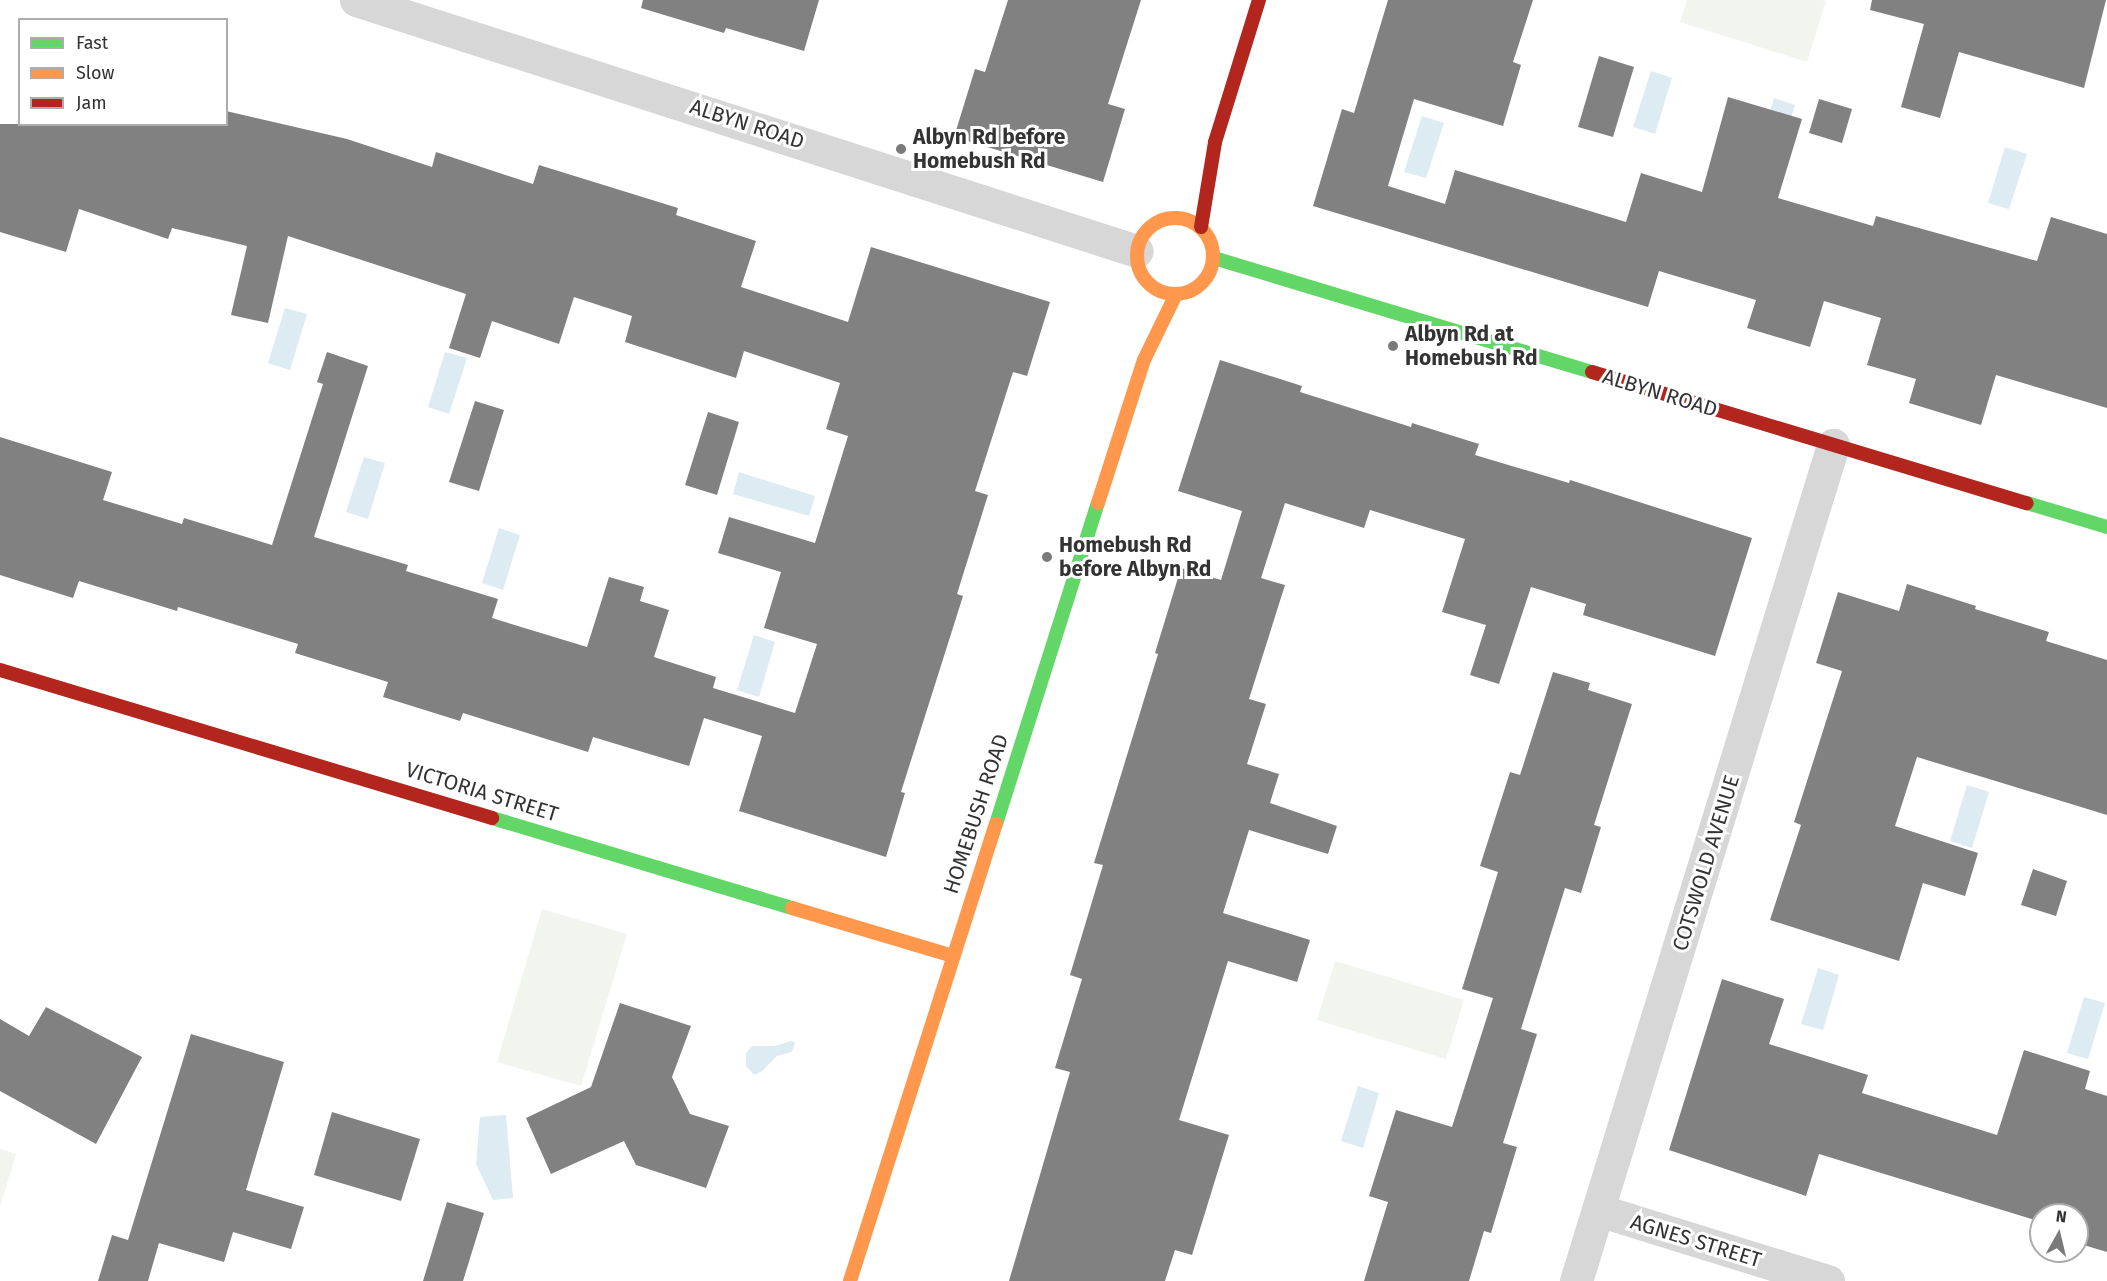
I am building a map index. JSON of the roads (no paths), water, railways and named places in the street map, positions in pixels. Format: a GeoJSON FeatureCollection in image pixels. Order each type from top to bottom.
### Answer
{"type":"FeatureCollection","features":[{"type":"Feature","properties":{"kind":"street","name":"ALBYN ROAD"},"geometry":{"type":"LineString","coordinates":[[356,0],[1137,251]]}},
{"type":"Feature","properties":{"kind":"street"},"geometry":{"type":"LineString","coordinates":[[1201,227],[1215,142],[1259,0]]}},
{"type":"Feature","properties":{"kind":"street"},"geometry":{"type":"LineString","coordinates":[[1195,182],[1215,142]]}},
{"type":"Feature","properties":{"kind":"street"},"geometry":{"type":"LineString","coordinates":[[1176,218],[1185,200]]}},
{"type":"Feature","properties":{"kind":"street"},"geometry":{"type":"LineString","coordinates":[[1176,218],[1190,221],[1201,227],[1211,241],[1214,258],[1208,277],[1202,284],[1186,293],[1153,293],[1138,267],[1137,251],[1148,229],[1161,220],[1176,218]]}},
{"type":"Feature","properties":{"kind":"street","name":"ALBYN ROAD"},"geometry":{"type":"LineString","coordinates":[[1214,258],[2107,527]]}},
{"type":"Feature","properties":{"kind":"street","name":"HOMEBUSH ROAD"},"geometry":{"type":"LineString","coordinates":[[850,1281],[1144,360],[1176,294]]}},
{"type":"Feature","properties":{"kind":"street","name":"HOMEBUSH ROAD"},"geometry":{"type":"LineString","coordinates":[[1144,360],[1149,318]]}},
{"type":"Feature","properties":{"kind":"street","name":"COTSWOLD AVENUE"},"geometry":{"type":"LineString","coordinates":[[1576,1281],[1833,445]]}},
{"type":"Feature","properties":{"kind":"street","name":"VICTORIA STREET"},"geometry":{"type":"LineString","coordinates":[[0,670],[952,956]]}},
{"type":"Feature","properties":{"kind":"street","name":"AGNES STREET"},"geometry":{"type":"LineString","coordinates":[[1598,1210],[1828,1281]]}},
{"type":"Feature","properties":{"kind":"place","name":"Albyn Rd before Homebush Rd"},"geometry":{"type":"Point","coordinates":[901,149]}},
{"type":"Feature","properties":{"kind":"place","name":"Albyn Rd at Homebush Rd"},"geometry":{"type":"Point","coordinates":[1393,346]}},
{"type":"Feature","properties":{"kind":"place","name":"Homebush Rd before Albyn Rd"},"geometry":{"type":"Point","coordinates":[1047,557]}}]}
